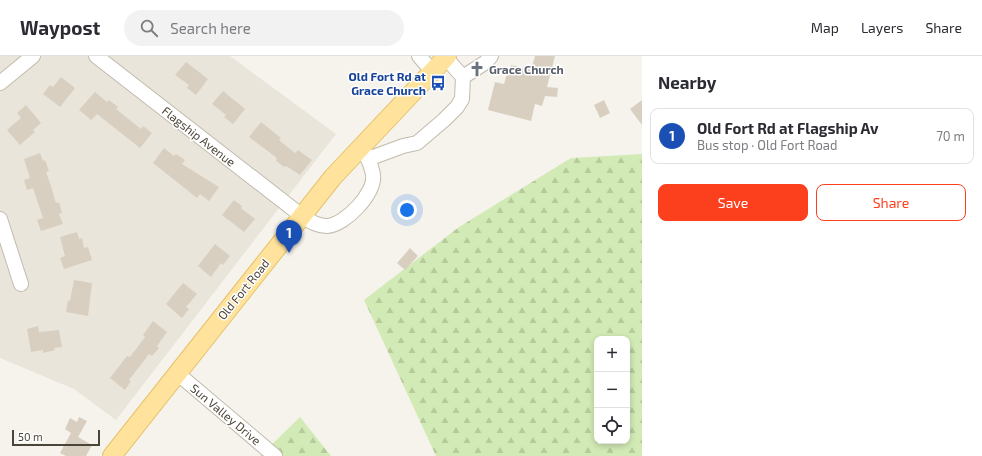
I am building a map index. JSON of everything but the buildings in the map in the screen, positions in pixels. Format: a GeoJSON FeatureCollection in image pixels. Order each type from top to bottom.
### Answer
{"type":"FeatureCollection","features":[{"type":"Feature","properties":{"kind":"main road","name":"Old Fort Road"},"geometry":{"type":"LineString","coordinates":[[112,456],[177,372],[333,177],[365,152],[446,57]]}},
{"type":"Feature","properties":{"kind":"street"},"geometry":{"type":"LineString","coordinates":[[0,84],[33,56]]}},
{"type":"Feature","properties":{"kind":"street","name":"Flagship Avenue"},"geometry":{"type":"LineString","coordinates":[[96,56],[302,216],[317,225],[326,226],[344,220],[368,195],[374,176],[365,152]]}},
{"type":"Feature","properties":{"kind":"street"},"geometry":{"type":"LineString","coordinates":[[419,56],[432,72]]}},
{"type":"Feature","properties":{"kind":"street"},"geometry":{"type":"LineString","coordinates":[[463,76],[486,62],[491,56]]}},
{"type":"Feature","properties":{"kind":"street"},"geometry":{"type":"LineString","coordinates":[[365,152],[417,143],[458,107],[462,99],[463,76],[446,57]]}},
{"type":"Feature","properties":{"kind":"street"},"geometry":{"type":"LineString","coordinates":[[0,219],[21,284]]}},
{"type":"Feature","properties":{"kind":"street","name":"Sun Valley Drive"},"geometry":{"type":"LineString","coordinates":[[177,372],[276,456]]}},
{"type":"Feature","properties":{"kind":"shaded area"},"geometry":{"type":"Polygon","coordinates":[[[0,56],[230,56],[336,134],[116,420],[74,389],[0,358],[0,56]]]}},
{"type":"Feature","properties":{"kind":"green space"},"geometry":{"type":"Polygon","coordinates":[[[642,154],[642,456],[436,456],[364,300],[459,227],[571,158],[642,154]]]}},
{"type":"Feature","properties":{"kind":"green space"},"geometry":{"type":"Polygon","coordinates":[[[300,417],[331,456],[260,456],[300,417]]]}},
{"type":"Feature","properties":{"kind":"place","name":"Grace Church"},"geometry":{"type":"Point","coordinates":[477,69]}},
{"type":"Feature","properties":{"kind":"place","name":"Old Fort Rd at Grace Church"},"geometry":{"type":"Point","coordinates":[438,83]}},
{"type":"Feature","properties":{"kind":"place","name":"Old Fort Rd at Flagship Av"},"geometry":{"type":"Point","coordinates":[289,253]}}]}
